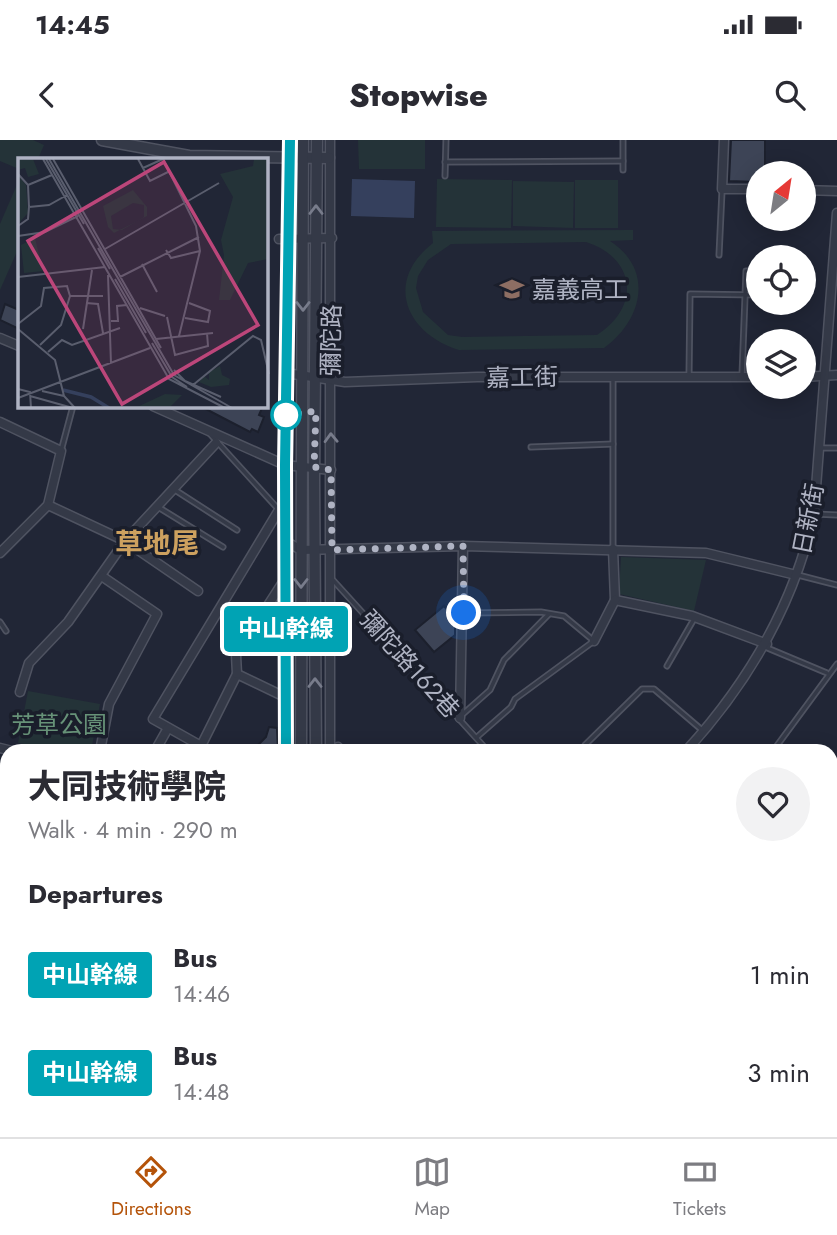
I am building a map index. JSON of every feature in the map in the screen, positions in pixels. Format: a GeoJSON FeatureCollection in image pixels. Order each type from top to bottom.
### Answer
{"type":"FeatureCollection","features":[{"type":"Feature","properties":{"kind":"street"},"geometry":{"type":"LineString","coordinates":[[102,140],[189,156],[329,158]]}},
{"type":"Feature","properties":{"kind":"street","name":"彌陀路"},"geometry":{"type":"LineString","coordinates":[[286,744],[285,465],[290,140]]}},
{"type":"Feature","properties":{"kind":"street","name":"彌陀路"},"geometry":{"type":"LineString","coordinates":[[301,744],[303,140]]}},
{"type":"Feature","properties":{"kind":"street","name":"彌陀路"},"geometry":{"type":"LineString","coordinates":[[316,744],[314,467],[317,140]]}},
{"type":"Feature","properties":{"kind":"street","name":"彌陀路"},"geometry":{"type":"LineString","coordinates":[[330,140],[335,744]]}},
{"type":"Feature","properties":{"kind":"street"},"geometry":{"type":"LineString","coordinates":[[724,140],[723,189],[746,189]]}},
{"type":"Feature","properties":{"kind":"street"},"geometry":{"type":"LineString","coordinates":[[816,190],[837,191]]}},
{"type":"Feature","properties":{"kind":"street","name":"日新街"},"geometry":{"type":"LineString","coordinates":[[693,744],[766,646],[796,575],[814,514],[837,213]]}},
{"type":"Feature","properties":{"kind":"street"},"geometry":{"type":"LineString","coordinates":[[279,239],[332,238]]}},
{"type":"Feature","properties":{"kind":"street"},"geometry":{"type":"LineString","coordinates":[[0,338],[18,346]]}},
{"type":"Feature","properties":{"kind":"street","name":"嘉工街"},"geometry":{"type":"LineString","coordinates":[[286,373],[330,381],[613,376],[746,377]]}},
{"type":"Feature","properties":{"kind":"street"},"geometry":{"type":"LineString","coordinates":[[816,378],[837,375]]}},
{"type":"Feature","properties":{"kind":"street"},"geometry":{"type":"LineString","coordinates":[[157,408],[285,465],[331,470]]}},
{"type":"Feature","properties":{"kind":"street"},"geometry":{"type":"LineString","coordinates":[[0,422],[61,450],[48,505],[0,553]]}},
{"type":"Feature","properties":{"kind":"street"},"geometry":{"type":"LineString","coordinates":[[20,692],[29,663],[68,622],[103,577],[125,541],[156,506],[175,491],[216,443]]}},
{"type":"Feature","properties":{"kind":"street"},"geometry":{"type":"LineString","coordinates":[[48,505],[125,541],[198,591]]}},
{"type":"Feature","properties":{"kind":"street"},"geometry":{"type":"LineString","coordinates":[[197,744],[153,719],[279,510]]}},
{"type":"Feature","properties":{"kind":"street"},"geometry":{"type":"LineString","coordinates":[[286,542],[302,550],[463,546],[706,552],[796,575]]}},
{"type":"Feature","properties":{"kind":"street"},"geometry":{"type":"LineString","coordinates":[[461,717],[463,546]]}},
{"type":"Feature","properties":{"kind":"street"},"geometry":{"type":"LineString","coordinates":[[594,642],[615,600],[613,549]]}},
{"type":"Feature","properties":{"kind":"street"},"geometry":{"type":"LineString","coordinates":[[101,744],[109,704],[157,614],[103,577]]}},
{"type":"Feature","properties":{"kind":"street"},"geometry":{"type":"LineString","coordinates":[[202,744],[237,674],[236,655],[286,577]]}},
{"type":"Feature","properties":{"kind":"street"},"geometry":{"type":"LineString","coordinates":[[615,600],[696,618],[766,646]]}},
{"type":"Feature","properties":{"kind":"street"},"geometry":{"type":"LineString","coordinates":[[237,674],[286,698]]}},
{"type":"Feature","properties":{"kind":"street"},"geometry":{"type":"LineString","coordinates":[[159,744],[168,728]]}},
{"type":"Feature","properties":{"kind":"lane"},"geometry":{"type":"LineString","coordinates":[[445,176],[446,140]]}},
{"type":"Feature","properties":{"kind":"lane"},"geometry":{"type":"LineString","coordinates":[[623,140],[623,170]]}},
{"type":"Feature","properties":{"kind":"lane"},"geometry":{"type":"LineString","coordinates":[[445,162],[623,161]]}},
{"type":"Feature","properties":{"kind":"lane"},"geometry":{"type":"LineString","coordinates":[[719,255],[723,189]]}},
{"type":"Feature","properties":{"kind":"lane"},"geometry":{"type":"LineString","coordinates":[[689,376],[690,294],[746,295],[742,377]]}},
{"type":"Feature","properties":{"kind":"lane"},"geometry":{"type":"LineString","coordinates":[[613,376],[613,549]]}},
{"type":"Feature","properties":{"kind":"lane"},"geometry":{"type":"LineString","coordinates":[[61,450],[72,408]]}},
{"type":"Feature","properties":{"kind":"lane"},"geometry":{"type":"LineString","coordinates":[[209,432],[216,443],[279,510],[287,531]]}},
{"type":"Feature","properties":{"kind":"lane"},"geometry":{"type":"LineString","coordinates":[[531,447],[613,443]]}},
{"type":"Feature","properties":{"kind":"lane"},"geometry":{"type":"LineString","coordinates":[[818,448],[837,448]]}},
{"type":"Feature","properties":{"kind":"lane"},"geometry":{"type":"LineString","coordinates":[[175,491],[237,530]]}},
{"type":"Feature","properties":{"kind":"lane"},"geometry":{"type":"LineString","coordinates":[[156,506],[223,547]]}},
{"type":"Feature","properties":{"kind":"lane"},"geometry":{"type":"LineString","coordinates":[[814,514],[837,515]]}},
{"type":"Feature","properties":{"kind":"lane"},"geometry":{"type":"LineString","coordinates":[[796,575],[837,585]]}},
{"type":"Feature","properties":{"kind":"lane","name":"彌陀路162巷"},"geometry":{"type":"LineString","coordinates":[[332,578],[461,717],[482,744]]}},
{"type":"Feature","properties":{"kind":"lane"},"geometry":{"type":"LineString","coordinates":[[464,613],[564,616],[594,642],[515,699],[511,707],[477,737]]}},
{"type":"Feature","properties":{"kind":"lane"},"geometry":{"type":"LineString","coordinates":[[461,717],[490,690],[504,660],[549,614]]}},
{"type":"Feature","properties":{"kind":"lane"},"geometry":{"type":"LineString","coordinates":[[667,666],[696,618]]}},
{"type":"Feature","properties":{"kind":"lane"},"geometry":{"type":"LineString","coordinates":[[0,622],[6,631]]}},
{"type":"Feature","properties":{"kind":"lane"},"geometry":{"type":"LineString","coordinates":[[766,646],[828,674]]}},
{"type":"Feature","properties":{"kind":"lane"},"geometry":{"type":"LineString","coordinates":[[778,744],[837,664]]}},
{"type":"Feature","properties":{"kind":"lane"},"geometry":{"type":"LineString","coordinates":[[586,744],[642,689],[654,689],[704,732]]}},
{"type":"Feature","properties":{"kind":"green space"},"geometry":{"type":"Polygon","coordinates":[[[0,140],[33,140],[44,145],[38,158],[18,158],[18,169],[0,161],[0,140]]]}},
{"type":"Feature","properties":{"kind":"green space"},"geometry":{"type":"Polygon","coordinates":[[[358,140],[425,140],[425,169],[359,169],[358,140]]]}},
{"type":"Feature","properties":{"kind":"green space"},"geometry":{"type":"Polygon","coordinates":[[[437,179],[512,180],[511,228],[436,227],[437,179]]]}},
{"type":"Feature","properties":{"kind":"green space"},"geometry":{"type":"Polygon","coordinates":[[[575,180],[618,180],[618,228],[575,228],[575,180]]]}},
{"type":"Feature","properties":{"kind":"green space"},"geometry":{"type":"Polygon","coordinates":[[[513,181],[574,182],[573,228],[513,226],[513,181]]]}},
{"type":"Feature","properties":{"kind":"green space"},"geometry":{"type":"Polygon","coordinates":[[[18,182],[18,249],[0,290],[0,224],[18,182]]]}},
{"type":"Feature","properties":{"kind":"green space"},"geometry":{"type":"Polygon","coordinates":[[[633,230],[633,240],[610,241],[624,253],[638,280],[634,310],[617,337],[604,348],[459,350],[440,342],[425,331],[414,319],[407,304],[405,289],[409,273],[418,258],[433,243],[432,231],[633,230]],[[586,242],[451,244],[428,260],[418,276],[416,288],[423,312],[448,335],[597,335],[611,324],[621,311],[627,284],[615,259],[603,249],[586,242]]]}},
{"type":"Feature","properties":{"kind":"green space"},"geometry":{"type":"Polygon","coordinates":[[[621,557],[706,560],[694,611],[619,594],[621,557]]]}},
{"type":"Feature","properties":{"kind":"green space","name":"芳草公園"},"geometry":{"type":"Polygon","coordinates":[[[28,691],[100,704],[92,744],[18,743],[28,691]]]}},
{"type":"Feature","properties":{"kind":"water"},"geometry":{"type":"Polygon","coordinates":[[[352,179],[415,181],[414,218],[351,216],[352,179]]]}},
{"type":"Feature","properties":{"kind":"building"},"geometry":{"type":"Polygon","coordinates":[[[731,140],[765,140],[765,161],[746,161],[746,182],[729,181],[731,140]]]}},
{"type":"Feature","properties":{"kind":"building"},"geometry":{"type":"Polygon","coordinates":[[[5,304],[18,310],[18,329],[0,320],[5,304]]]}},
{"type":"Feature","properties":{"kind":"building"},"geometry":{"type":"Polygon","coordinates":[[[204,408],[262,408],[259,415],[264,417],[258,432],[252,429],[250,432],[204,408]]]}},
{"type":"Feature","properties":{"kind":"building"},"geometry":{"type":"Polygon","coordinates":[[[444,606],[455,619],[455,635],[434,652],[415,630],[444,606]]]}},
{"type":"Feature","properties":{"kind":"building"},"geometry":{"type":"Polygon","coordinates":[[[269,727],[277,728],[278,744],[259,744],[266,737],[269,727]]]}},
{"type":"Feature","properties":{"kind":"bus line","name":"中山幹線"},"geometry":{"type":"LineString","coordinates":[[286,744],[285,465],[290,248],[287,182],[290,140]]}},
{"type":"Feature","properties":{"kind":"place","name":"嘉義高工"},"geometry":{"type":"Point","coordinates":[512,289]}},
{"type":"Feature","properties":{"kind":"district","name":"草地尾"},"geometry":{"type":"Point","coordinates":[157,543]}},
{"type":"Feature","properties":{"kind":"route"},"geometry":{"type":"LineString","coordinates":[[286,415],[316,411],[314,467],[331,470],[332,550],[463,546],[464,613]]}}]}
